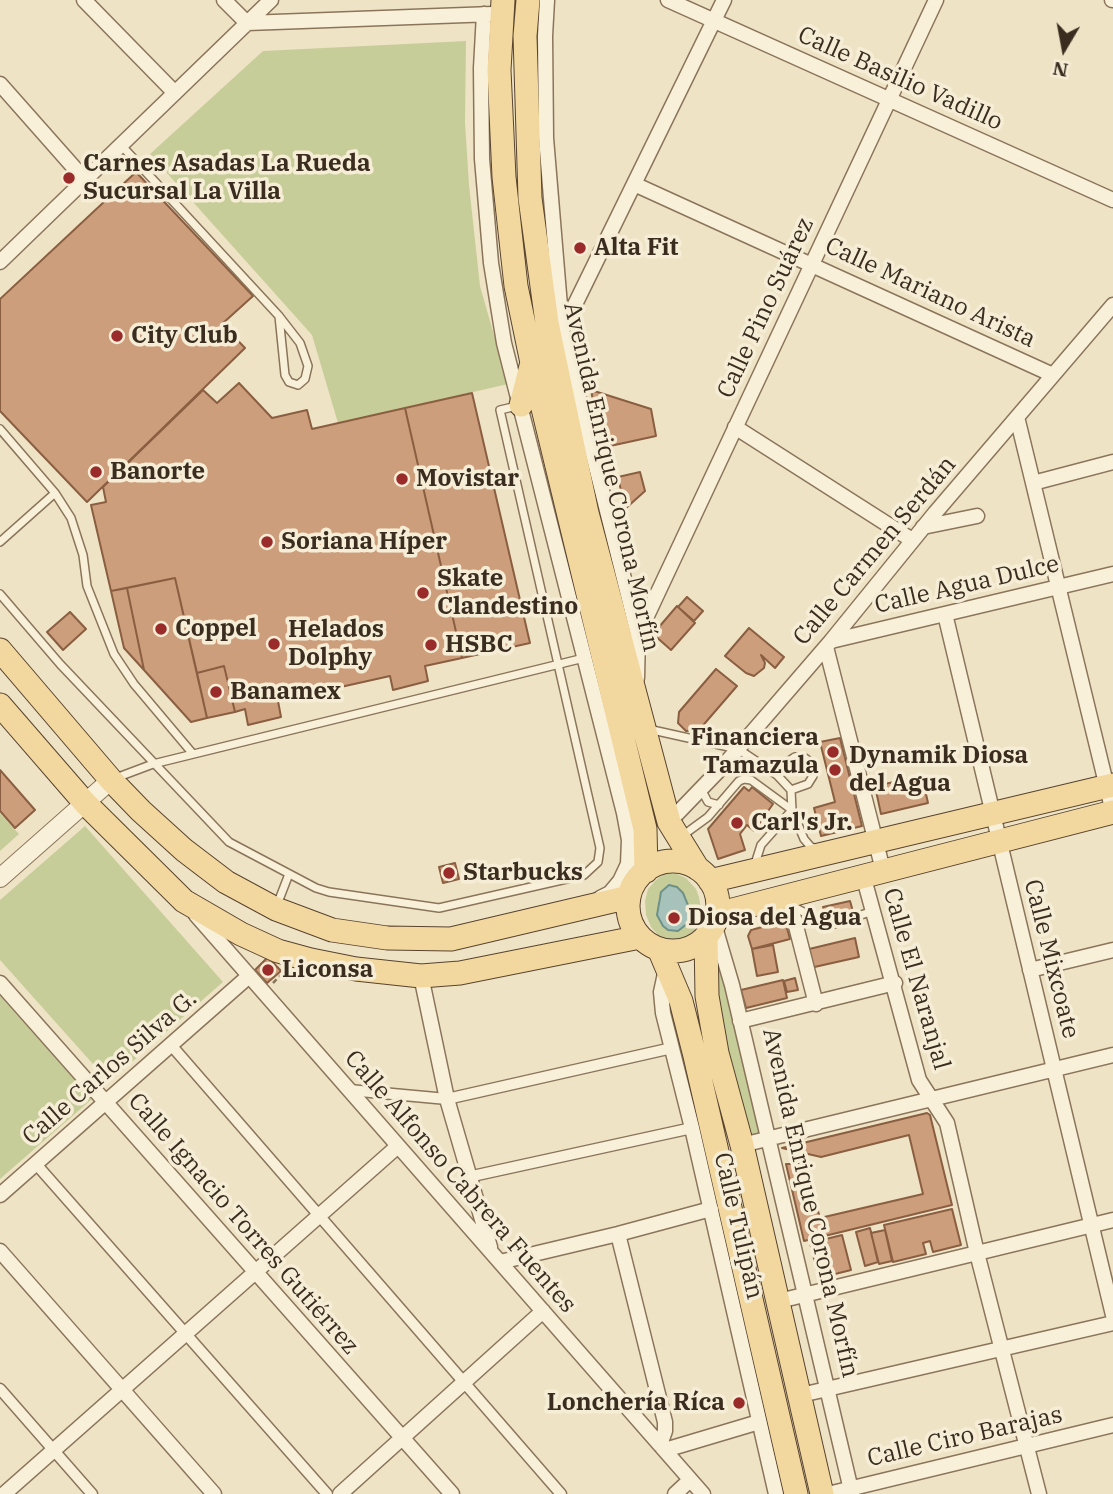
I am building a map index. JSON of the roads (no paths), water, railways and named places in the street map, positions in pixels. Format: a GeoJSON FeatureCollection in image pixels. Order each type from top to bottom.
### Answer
{"type":"FeatureCollection","features":[{"type":"Feature","properties":{"kind":"main road","name":"Avenida Enrique Corona Morfín"},"geometry":{"type":"LineString","coordinates":[[528,0],[525,36],[530,198],[552,351],[587,513],[615,624],[674,830],[715,891],[707,996],[717,1053],[743,1145],[822,1494]]}},
{"type":"Feature","properties":{"kind":"main road","name":"Avenida Enrique Corona Morfín"},"geometry":{"type":"LineString","coordinates":[[496,9],[507,204],[516,286],[532,363],[645,829],[646,871]]}},
{"type":"Feature","properties":{"kind":"main road"},"geometry":{"type":"LineString","coordinates":[[521,405],[532,363]]}},
{"type":"Feature","properties":{"kind":"main road"},"geometry":{"type":"LineString","coordinates":[[0,650],[111,780],[184,850],[226,882],[276,909],[332,930],[387,938],[452,939],[629,897]]}},
{"type":"Feature","properties":{"kind":"main road"},"geometry":{"type":"LineString","coordinates":[[593,691],[618,713]]}},
{"type":"Feature","properties":{"kind":"main road"},"geometry":{"type":"LineString","coordinates":[[0,705],[85,803],[184,901],[241,934],[298,957],[356,969],[421,976],[684,949],[696,944],[712,925],[873,873],[1113,812]]}},
{"type":"Feature","properties":{"kind":"main road"},"geometry":{"type":"LineString","coordinates":[[796,1494],[681,1002],[655,951],[632,925],[628,911],[629,897],[638,878],[658,864],[685,863],[704,875],[753,871],[1110,786]]}},
{"type":"Feature","properties":{"kind":"street"},"geometry":{"type":"LineString","coordinates":[[84,0],[175,93]]}},
{"type":"Feature","properties":{"kind":"street"},"geometry":{"type":"LineString","coordinates":[[224,0],[247,23],[496,9],[481,68],[482,159],[491,263],[504,343],[624,813],[629,852],[628,864],[620,881],[610,893],[569,911]]}},
{"type":"Feature","properties":{"kind":"street"},"geometry":{"type":"LineString","coordinates":[[0,262],[271,0]]}},
{"type":"Feature","properties":{"kind":"street"},"geometry":{"type":"LineString","coordinates":[[547,0],[546,138],[562,330],[638,635],[636,694]]}},
{"type":"Feature","properties":{"kind":"street","name":"Calle Basilio Vadillo"},"geometry":{"type":"LineString","coordinates":[[668,0],[1113,200]]}},
{"type":"Feature","properties":{"kind":"street"},"geometry":{"type":"LineString","coordinates":[[552,351],[724,0]]}},
{"type":"Feature","properties":{"kind":"street","name":"Calle Pino Suárez"},"geometry":{"type":"LineString","coordinates":[[638,635],[936,0]]}},
{"type":"Feature","properties":{"kind":"street"},"geometry":{"type":"LineString","coordinates":[[0,84],[85,180]]}},
{"type":"Feature","properties":{"kind":"street","name":"Calle Mariano Arista"},"geometry":{"type":"LineString","coordinates":[[634,184],[1053,375]]}},
{"type":"Feature","properties":{"kind":"street","name":"Calle Carmen Serdán"},"geometry":{"type":"LineString","coordinates":[[674,830],[701,789],[829,644],[912,540],[1113,305]]}},
{"type":"Feature","properties":{"kind":"street"},"geometry":{"type":"LineString","coordinates":[[1017,416],[1110,786],[1113,812]]}},
{"type":"Feature","properties":{"kind":"street"},"geometry":{"type":"LineString","coordinates":[[735,427],[912,540]]}},
{"type":"Feature","properties":{"kind":"street"},"geometry":{"type":"LineString","coordinates":[[1033,483],[1113,462]]}},
{"type":"Feature","properties":{"kind":"street"},"geometry":{"type":"LineString","coordinates":[[923,527],[977,516]]}},
{"type":"Feature","properties":{"kind":"street","name":"Calle Agua Dulce"},"geometry":{"type":"LineString","coordinates":[[829,644],[1113,574]]}},
{"type":"Feature","properties":{"kind":"street","name":"Calle Mixcoate"},"geometry":{"type":"LineString","coordinates":[[944,614],[1113,1315]]}},
{"type":"Feature","properties":{"kind":"street","name":"Calle El Naranjal"},"geometry":{"type":"LineString","coordinates":[[829,644],[875,841],[874,911],[919,1080],[947,1123],[977,1253],[1039,1494]]}},
{"type":"Feature","properties":{"kind":"street"},"geometry":{"type":"LineString","coordinates":[[0,878],[111,780]]}},
{"type":"Feature","properties":{"kind":"street"},"geometry":{"type":"LineString","coordinates":[[624,813],[645,829]]}},
{"type":"Feature","properties":{"kind":"street"},"geometry":{"type":"LineString","coordinates":[[789,900],[816,1004]]}},
{"type":"Feature","properties":{"kind":"street","name":"Calle Alfonso Cabrera Fuentes"},"geometry":{"type":"LineString","coordinates":[[184,901],[703,1494]]}},
{"type":"Feature","properties":{"kind":"street","name":"Avenida Enrique Corona Morfín"},"geometry":{"type":"LineString","coordinates":[[712,925],[740,1021],[852,1491]]}},
{"type":"Feature","properties":{"kind":"street"},"geometry":{"type":"LineString","coordinates":[[1030,970],[1113,950]]}},
{"type":"Feature","properties":{"kind":"street","name":"Calle Tulipán"},"geometry":{"type":"LineString","coordinates":[[655,951],[672,1048],[776,1494]]}},
{"type":"Feature","properties":{"kind":"street","name":"Calle Carlos Silva G."},"geometry":{"type":"LineString","coordinates":[[0,1195],[249,976]]}},
{"type":"Feature","properties":{"kind":"street"},"geometry":{"type":"LineString","coordinates":[[421,976],[447,1099],[468,1177],[496,1257],[618,1234],[711,1209]]}},
{"type":"Feature","properties":{"kind":"street","name":"Calle Ignacio Torres Gutiérrez"},"geometry":{"type":"LineString","coordinates":[[0,983],[452,1494]]}},
{"type":"Feature","properties":{"kind":"street"},"geometry":{"type":"LineString","coordinates":[[740,1021],[895,984]]}},
{"type":"Feature","properties":{"kind":"street"},"geometry":{"type":"LineString","coordinates":[[171,1045],[561,1494]]}},
{"type":"Feature","properties":{"kind":"street"},"geometry":{"type":"LineString","coordinates":[[349,1090],[447,1099],[672,1048]]}},
{"type":"Feature","properties":{"kind":"street"},"geometry":{"type":"LineString","coordinates":[[743,1145],[1113,1055]]}},
{"type":"Feature","properties":{"kind":"street"},"geometry":{"type":"LineString","coordinates":[[468,1177],[692,1128]]}},
{"type":"Feature","properties":{"kind":"street"},"geometry":{"type":"LineString","coordinates":[[4,1494],[398,1146]]}},
{"type":"Feature","properties":{"kind":"street"},"geometry":{"type":"LineString","coordinates":[[36,1164],[327,1494]]}},
{"type":"Feature","properties":{"kind":"street"},"geometry":{"type":"LineString","coordinates":[[779,1301],[1113,1220]]}},
{"type":"Feature","properties":{"kind":"street"},"geometry":{"type":"LineString","coordinates":[[618,1234],[665,1422],[662,1448],[759,1422]]}},
{"type":"Feature","properties":{"kind":"street"},"geometry":{"type":"LineString","coordinates":[[0,1251],[214,1494]]}},
{"type":"Feature","properties":{"kind":"street"},"geometry":{"type":"LineString","coordinates":[[340,1494],[543,1311]]}},
{"type":"Feature","properties":{"kind":"street"},"geometry":{"type":"LineString","coordinates":[[801,1395],[1113,1323]]}},
{"type":"Feature","properties":{"kind":"street"},"geometry":{"type":"LineString","coordinates":[[0,1389],[92,1494]]}},
{"type":"Feature","properties":{"kind":"street","name":"Calle Ciro Barajas"},"geometry":{"type":"LineString","coordinates":[[828,1494],[852,1491],[1113,1425]]}},
{"type":"Feature","properties":{"kind":"street"},"geometry":{"type":"LineString","coordinates":[[784,1442],[782,1465],[788,1494]]}},
{"type":"Feature","properties":{"kind":"street"},"geometry":{"type":"LineString","coordinates":[[675,1494],[691,1480]]}},
{"type":"Feature","properties":{"kind":"lane"},"geometry":{"type":"LineString","coordinates":[[121,145],[279,316],[300,343],[308,366],[305,379],[298,385],[289,382],[285,375],[279,316]]}},
{"type":"Feature","properties":{"kind":"lane"},"geometry":{"type":"LineString","coordinates":[[0,594],[60,664],[229,842],[289,874],[329,892],[439,908],[584,876],[598,862],[600,848],[500,410],[521,405]]}},
{"type":"Feature","properties":{"kind":"lane"},"geometry":{"type":"LineString","coordinates":[[0,429],[55,493],[71,518],[83,555],[87,586],[114,654],[134,684],[193,754]]}},
{"type":"Feature","properties":{"kind":"lane"},"geometry":{"type":"LineString","coordinates":[[0,542],[55,493]]}},
{"type":"Feature","properties":{"kind":"lane"},"geometry":{"type":"LineString","coordinates":[[111,780],[153,764],[584,658]]}},
{"type":"Feature","properties":{"kind":"lane"},"geometry":{"type":"LineString","coordinates":[[646,729],[738,749],[777,775],[791,790],[792,810],[804,839],[810,846],[824,853]]}},
{"type":"Feature","properties":{"kind":"lane"},"geometry":{"type":"LineString","coordinates":[[777,775],[783,765],[795,757],[809,761],[814,770],[811,780],[802,787],[791,790]]}},
{"type":"Feature","properties":{"kind":"lane"},"geometry":{"type":"LineString","coordinates":[[674,830],[708,817],[738,781],[744,779],[751,780],[792,810]]}},
{"type":"Feature","properties":{"kind":"lane"},"geometry":{"type":"LineString","coordinates":[[701,789],[708,802],[719,805]]}},
{"type":"Feature","properties":{"kind":"lane"},"geometry":{"type":"LineString","coordinates":[[753,871],[761,845],[792,810]]}},
{"type":"Feature","properties":{"kind":"lane"},"geometry":{"type":"LineString","coordinates":[[276,909],[289,874]]}},
{"type":"Feature","properties":{"kind":"lane"},"geometry":{"type":"LineString","coordinates":[[789,900],[828,926],[874,911]]}},
{"type":"Feature","properties":{"kind":"water"},"geometry":{"type":"Polygon","coordinates":[[[669,885],[677,887],[683,893],[690,910],[688,923],[678,931],[668,930],[657,915],[661,892],[669,885]]]}},
{"type":"Feature","properties":{"kind":"place","name":"Carnes Asadas La Rueda Sucursal La Villa"},"geometry":{"type":"Point","coordinates":[69,178]}},
{"type":"Feature","properties":{"kind":"place","name":"Alta Fit"},"geometry":{"type":"Point","coordinates":[580,248]}},
{"type":"Feature","properties":{"kind":"place","name":"City Club"},"geometry":{"type":"Point","coordinates":[117,336]}},
{"type":"Feature","properties":{"kind":"place","name":"Banorte"},"geometry":{"type":"Point","coordinates":[96,472]}},
{"type":"Feature","properties":{"kind":"place","name":"Movistar"},"geometry":{"type":"Point","coordinates":[402,479]}},
{"type":"Feature","properties":{"kind":"place","name":"Soriana Híper"},"geometry":{"type":"Point","coordinates":[267,542]}},
{"type":"Feature","properties":{"kind":"place","name":"Skate Clandestino"},"geometry":{"type":"Point","coordinates":[423,593]}},
{"type":"Feature","properties":{"kind":"place","name":"Coppel"},"geometry":{"type":"Point","coordinates":[161,629]}},
{"type":"Feature","properties":{"kind":"place","name":"Helados Dolphy"},"geometry":{"type":"Point","coordinates":[274,644]}},
{"type":"Feature","properties":{"kind":"place","name":"HSBC"},"geometry":{"type":"Point","coordinates":[431,645]}},
{"type":"Feature","properties":{"kind":"place","name":"Banamex"},"geometry":{"type":"Point","coordinates":[216,692]}},
{"type":"Feature","properties":{"kind":"place","name":"Financiera Tamazula"},"geometry":{"type":"Point","coordinates":[833,752]}},
{"type":"Feature","properties":{"kind":"place","name":"Dynamik Diosa del Agua"},"geometry":{"type":"Point","coordinates":[835,770]}},
{"type":"Feature","properties":{"kind":"place","name":"Carl's Jr."},"geometry":{"type":"Point","coordinates":[737,823]}},
{"type":"Feature","properties":{"kind":"place","name":"Starbucks"},"geometry":{"type":"Point","coordinates":[449,873]}},
{"type":"Feature","properties":{"kind":"place","name":"Diosa del Agua"},"geometry":{"type":"Point","coordinates":[674,918]}},
{"type":"Feature","properties":{"kind":"place","name":"Liconsa"},"geometry":{"type":"Point","coordinates":[268,970]}},
{"type":"Feature","properties":{"kind":"place","name":"Lonchería Ríca"},"geometry":{"type":"Point","coordinates":[739,1403]}}]}
